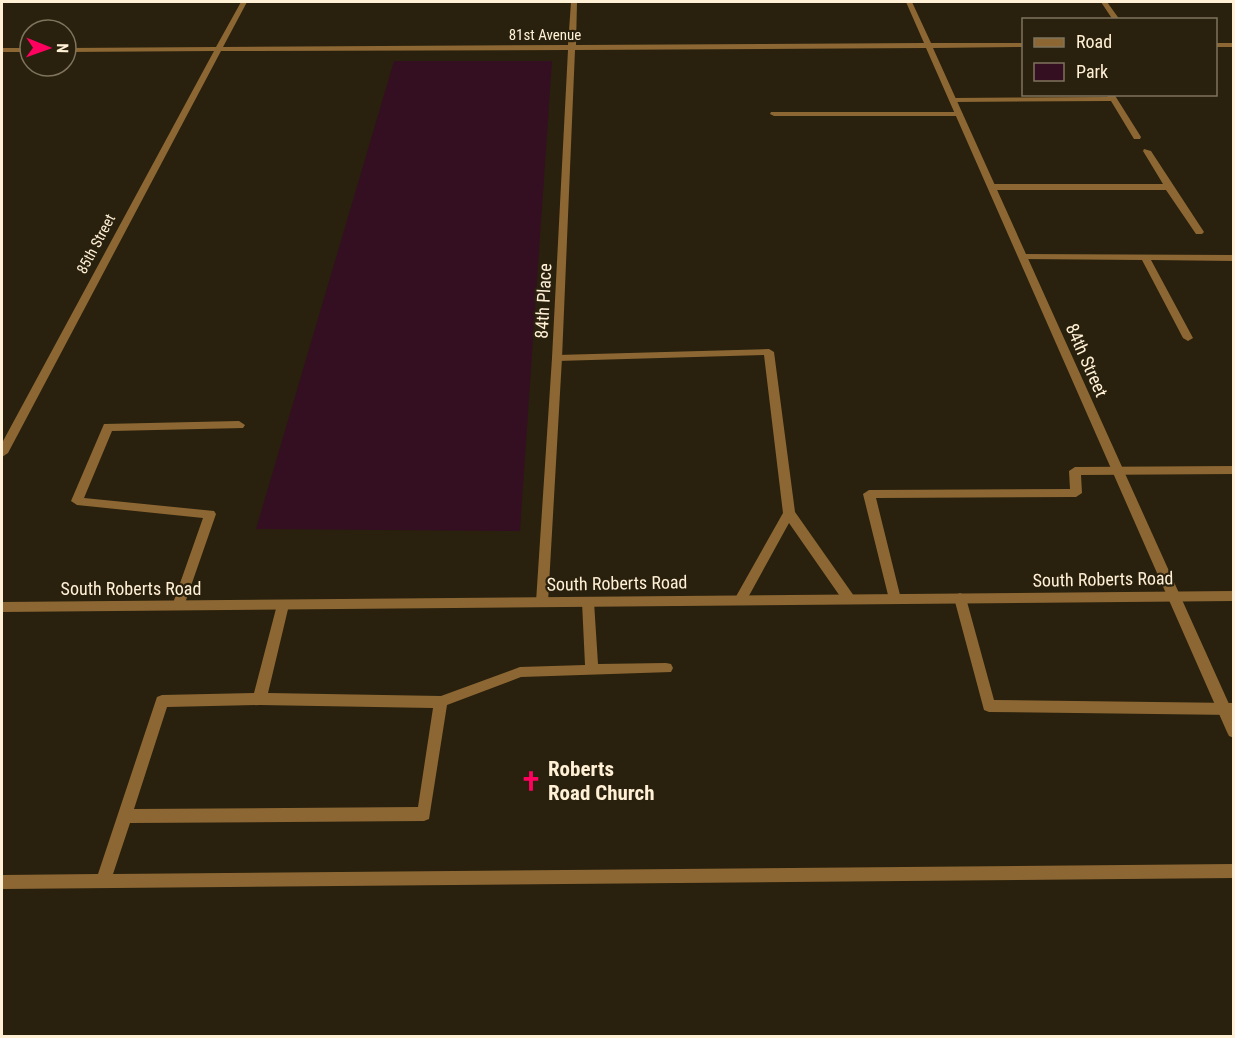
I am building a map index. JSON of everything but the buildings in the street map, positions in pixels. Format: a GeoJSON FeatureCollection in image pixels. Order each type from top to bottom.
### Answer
{"type":"FeatureCollection","features":[{"type":"Feature","properties":{"kind":"street","name":"85th Street"},"geometry":{"type":"LineString","coordinates":[[2,453],[244,2]]}},
{"type":"Feature","properties":{"kind":"street","name":"84th Place"},"geometry":{"type":"LineString","coordinates":[[542,602],[557,358],[574,2]]}},
{"type":"Feature","properties":{"kind":"street","name":"84th Street"},"geometry":{"type":"LineString","coordinates":[[909,2],[1175,596],[1229,709],[1233,732]]}},
{"type":"Feature","properties":{"kind":"street"},"geometry":{"type":"LineString","coordinates":[[1104,2],[1116,18]]}},
{"type":"Feature","properties":{"kind":"street","name":"81st Avenue"},"geometry":{"type":"LineString","coordinates":[[78,50],[1022,45]]}},
{"type":"Feature","properties":{"kind":"street"},"geometry":{"type":"LineString","coordinates":[[1217,45],[1233,45]]}},
{"type":"Feature","properties":{"kind":"street"},"geometry":{"type":"LineString","coordinates":[[2,50],[18,50]]}},
{"type":"Feature","properties":{"kind":"street"},"geometry":{"type":"LineString","coordinates":[[953,100],[1111,97],[1137,137]]}},
{"type":"Feature","properties":{"kind":"street"},"geometry":{"type":"LineString","coordinates":[[774,114],[958,114]]}},
{"type":"Feature","properties":{"kind":"street"},"geometry":{"type":"LineString","coordinates":[[1147,151],[1199,232]]}},
{"type":"Feature","properties":{"kind":"street"},"geometry":{"type":"LineString","coordinates":[[992,187],[1169,187]]}},
{"type":"Feature","properties":{"kind":"street"},"geometry":{"type":"LineString","coordinates":[[1023,257],[1233,258]]}},
{"type":"Feature","properties":{"kind":"street"},"geometry":{"type":"LineString","coordinates":[[1145,258],[1188,338]]}},
{"type":"Feature","properties":{"kind":"street"},"geometry":{"type":"LineString","coordinates":[[557,358],[769,352],[789,513],[849,599]]}},
{"type":"Feature","properties":{"kind":"street"},"geometry":{"type":"LineString","coordinates":[[178,606],[210,514],[77,501],[108,427],[239,425]]}},
{"type":"Feature","properties":{"kind":"street"},"geometry":{"type":"LineString","coordinates":[[895,599],[869,494],[1076,493],[1076,471],[1233,470]]}},
{"type":"Feature","properties":{"kind":"street"},"geometry":{"type":"LineString","coordinates":[[740,600],[789,513]]}},
{"type":"Feature","properties":{"kind":"street","name":"South Roberts Road"},"geometry":{"type":"LineString","coordinates":[[2,607],[1233,596]]}},
{"type":"Feature","properties":{"kind":"street"},"geometry":{"type":"LineString","coordinates":[[960,598],[989,706],[1229,709]]}},
{"type":"Feature","properties":{"kind":"street"},"geometry":{"type":"LineString","coordinates":[[588,602],[592,670]]}},
{"type":"Feature","properties":{"kind":"street"},"geometry":{"type":"LineString","coordinates":[[260,699],[283,605]]}},
{"type":"Feature","properties":{"kind":"street"},"geometry":{"type":"LineString","coordinates":[[103,881],[162,701],[260,699],[441,702],[520,672],[666,668]]}},
{"type":"Feature","properties":{"kind":"street"},"geometry":{"type":"LineString","coordinates":[[124,816],[424,814],[441,702]]}},
{"type":"Feature","properties":{"kind":"street"},"geometry":{"type":"LineString","coordinates":[[2,882],[1233,871]]}},
{"type":"Feature","properties":{"kind":"green space"},"geometry":{"type":"Polygon","coordinates":[[[394,61],[552,61],[520,531],[256,529],[394,61]]]}},
{"type":"Feature","properties":{"kind":"place","name":"Roberts Road Church"},"geometry":{"type":"Point","coordinates":[531,781]}}]}
